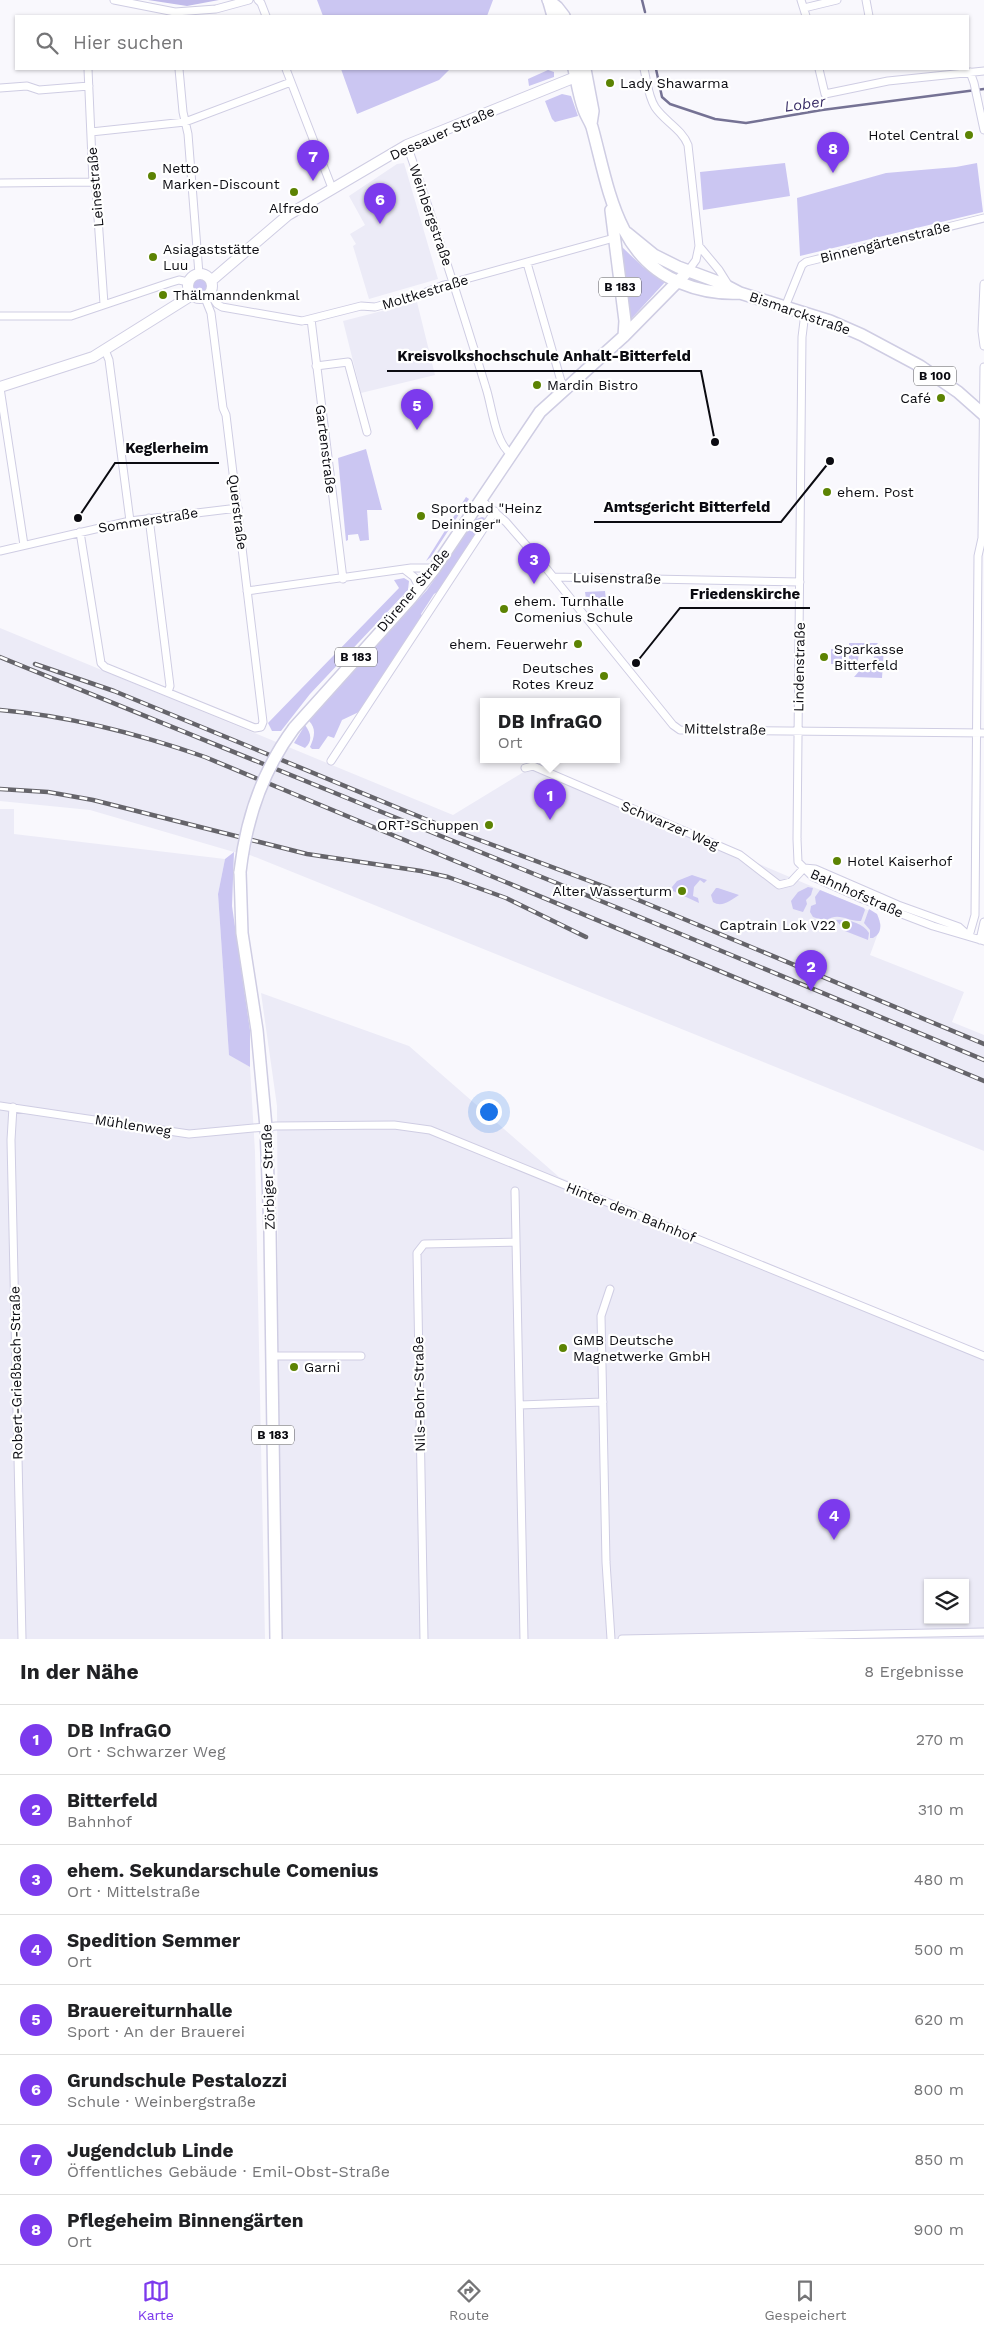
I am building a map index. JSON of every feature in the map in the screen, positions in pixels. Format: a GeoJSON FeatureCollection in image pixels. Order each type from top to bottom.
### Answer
{"type":"FeatureCollection","features":[{"type":"Feature","properties":{"kind":"main road"},"geometry":{"type":"LineString","coordinates":[[548,1],[553,15]]}},
{"type":"Feature","properties":{"kind":"main road"},"geometry":{"type":"LineString","coordinates":[[548,1],[557,7],[563,15]]}},
{"type":"Feature","properties":{"kind":"main road","name":"Bismarckstraße"},"geometry":{"type":"LineString","coordinates":[[583,71],[584,111],[591,124],[610,198],[626,233],[639,255],[648,264],[678,282],[718,293],[740,293]]}},
{"type":"Feature","properties":{"kind":"main road","name":"B 183"},"geometry":{"type":"LineString","coordinates":[[610,198],[624,311],[624,336]]}},
{"type":"Feature","properties":{"kind":"main road","name":"Bismarckstraße"},"geometry":{"type":"LineString","coordinates":[[626,233],[662,260],[740,293],[805,313],[862,336],[912,362],[958,392],[983,415]]}},
{"type":"Feature","properties":{"kind":"main road","name":"Dürener Straße"},"geometry":{"type":"LineString","coordinates":[[294,728],[435,568],[540,412],[624,336],[688,271]]}},
{"type":"Feature","properties":{"kind":"main road","name":"Zörbiger Straße"},"geometry":{"type":"LineString","coordinates":[[276,1639],[272,1356],[266,1127],[257,1030],[241,925],[240,872],[244,841],[254,802],[270,766],[294,728]]}},
{"type":"Feature","properties":{"kind":"street"},"geometry":{"type":"LineString","coordinates":[[114,0],[174,14],[216,9],[249,0]]}},
{"type":"Feature","properties":{"kind":"street"},"geometry":{"type":"LineString","coordinates":[[258,0],[266,15]]}},
{"type":"Feature","properties":{"kind":"street"},"geometry":{"type":"LineString","coordinates":[[801,0],[806,15]]}},
{"type":"Feature","properties":{"kind":"street"},"geometry":{"type":"LineString","coordinates":[[804,8],[838,0]]}},
{"type":"Feature","properties":{"kind":"street"},"geometry":{"type":"LineString","coordinates":[[866,0],[870,15]]}},
{"type":"Feature","properties":{"kind":"street","name":"Leinestraße"},"geometry":{"type":"LineString","coordinates":[[88,70],[93,182],[96,189],[104,304]]}},
{"type":"Feature","properties":{"kind":"street"},"geometry":{"type":"LineString","coordinates":[[179,70],[188,134],[199,274]]}},
{"type":"Feature","properties":{"kind":"street"},"geometry":{"type":"LineString","coordinates":[[286,70],[332,188]]}},
{"type":"Feature","properties":{"kind":"street"},"geometry":{"type":"LineString","coordinates":[[644,70],[655,107],[684,136],[688,145],[699,246],[696,260],[688,271]]}},
{"type":"Feature","properties":{"kind":"street"},"geometry":{"type":"LineString","coordinates":[[819,70],[825,94],[888,81],[984,71]]}},
{"type":"Feature","properties":{"kind":"street","name":"Dessauer Straße"},"geometry":{"type":"LineString","coordinates":[[211,281],[288,215],[407,145],[583,71]]}},
{"type":"Feature","properties":{"kind":"street"},"geometry":{"type":"LineString","coordinates":[[970,72],[984,130]]}},
{"type":"Feature","properties":{"kind":"street"},"geometry":{"type":"LineString","coordinates":[[91,132],[185,122],[291,82]]}},
{"type":"Feature","properties":{"kind":"street"},"geometry":{"type":"LineString","coordinates":[[0,88],[27,86],[39,90],[89,86]]}},
{"type":"Feature","properties":{"kind":"street","name":"Weinbergstraße"},"geometry":{"type":"LineString","coordinates":[[407,145],[454,283],[502,444],[511,454]]}},
{"type":"Feature","properties":{"kind":"street"},"geometry":{"type":"LineString","coordinates":[[0,182],[93,182]]}},
{"type":"Feature","properties":{"kind":"street","name":"Binnengärtenstraße"},"geometry":{"type":"LineString","coordinates":[[785,307],[802,265],[806,262],[984,218]]}},
{"type":"Feature","properties":{"kind":"street","name":"Moltkestraße"},"geometry":{"type":"LineString","coordinates":[[208,296],[222,307],[302,321],[361,306],[375,307],[614,238]]}},
{"type":"Feature","properties":{"kind":"street"},"geometry":{"type":"LineString","coordinates":[[699,246],[719,270],[729,287]]}},
{"type":"Feature","properties":{"kind":"street"},"geometry":{"type":"LineString","coordinates":[[527,263],[560,381],[565,388]]}},
{"type":"Feature","properties":{"kind":"street"},"geometry":{"type":"LineString","coordinates":[[199,274],[208,276],[211,281],[212,289],[208,296],[198,299],[192,295],[188,288],[188,282],[192,277],[199,274]]}},
{"type":"Feature","properties":{"kind":"street"},"geometry":{"type":"LineString","coordinates":[[0,316],[71,316],[169,282],[179,280],[188,282]]}},
{"type":"Feature","properties":{"kind":"street"},"geometry":{"type":"LineString","coordinates":[[984,284],[982,331],[984,346]]}},
{"type":"Feature","properties":{"kind":"street"},"geometry":{"type":"LineString","coordinates":[[24,545],[0,387],[85,360],[105,350],[192,295]]}},
{"type":"Feature","properties":{"kind":"street","name":"Querstraße"},"geometry":{"type":"LineString","coordinates":[[168,692],[255,728],[261,727],[263,722],[238,508],[208,296]]}},
{"type":"Feature","properties":{"kind":"street","name":"Lindenstraße"},"geometry":{"type":"LineString","coordinates":[[804,868],[798,862],[797,850],[802,338],[805,313]]}},
{"type":"Feature","properties":{"kind":"street","name":"Gartenstraße"},"geometry":{"type":"LineString","coordinates":[[312,319],[316,366],[343,579]]}},
{"type":"Feature","properties":{"kind":"street"},"geometry":{"type":"LineString","coordinates":[[105,350],[109,360],[130,521]]}},
{"type":"Feature","properties":{"kind":"street"},"geometry":{"type":"LineString","coordinates":[[316,366],[348,362],[367,432]]}},
{"type":"Feature","properties":{"kind":"street"},"geometry":{"type":"LineString","coordinates":[[969,936],[975,915],[981,733],[978,556],[982,538],[984,367]]}},
{"type":"Feature","properties":{"kind":"street","name":"Mittelstraße"},"geometry":{"type":"LineString","coordinates":[[481,500],[495,511],[553,577],[673,726],[680,730],[981,733]]}},
{"type":"Feature","properties":{"kind":"street","name":"Sommerstraße"},"geometry":{"type":"LineString","coordinates":[[0,551],[130,521],[238,508]]}},
{"type":"Feature","properties":{"kind":"street","name":"Dürener Straße"},"geometry":{"type":"LineString","coordinates":[[331,761],[495,511]]}},
{"type":"Feature","properties":{"kind":"street"},"geometry":{"type":"LineString","coordinates":[[80,532],[100,657],[105,667],[168,692],[170,686],[149,518]]}},
{"type":"Feature","properties":{"kind":"street"},"geometry":{"type":"LineString","coordinates":[[982,538],[984,546]]}},
{"type":"Feature","properties":{"kind":"street"},"geometry":{"type":"LineString","coordinates":[[247,591],[421,567],[435,568]]}},
{"type":"Feature","properties":{"kind":"street"},"geometry":{"type":"LineString","coordinates":[[405,570],[414,577],[419,588]]}},
{"type":"Feature","properties":{"kind":"street","name":"Luisenstraße"},"geometry":{"type":"LineString","coordinates":[[553,577],[800,582]]}},
{"type":"Feature","properties":{"kind":"street","name":"Schwarzer Weg"},"geometry":{"type":"LineString","coordinates":[[525,768],[533,766],[740,855],[778,885],[791,882],[804,868]]}},
{"type":"Feature","properties":{"kind":"street","name":"Bahnhofstraße"},"geometry":{"type":"LineString","coordinates":[[804,868],[813,877],[860,898],[982,941]]}},
{"type":"Feature","properties":{"kind":"street"},"geometry":{"type":"LineString","coordinates":[[982,941],[984,922]]}},
{"type":"Feature","properties":{"kind":"street","name":"Mühlenweg"},"geometry":{"type":"LineString","coordinates":[[0,1106],[188,1134],[266,1127]]}},
{"type":"Feature","properties":{"kind":"street","name":"Robert-Grießbach-Straße"},"geometry":{"type":"LineString","coordinates":[[13,1107],[11,1140],[22,1639]]}},
{"type":"Feature","properties":{"kind":"street","name":"Hinter dem Bahnhof"},"geometry":{"type":"LineString","coordinates":[[266,1127],[394,1124],[435,1132],[984,1356]]}},
{"type":"Feature","properties":{"kind":"street"},"geometry":{"type":"LineString","coordinates":[[515,1191],[524,1639]]}},
{"type":"Feature","properties":{"kind":"street","name":"Nils-Bohr-Straße"},"geometry":{"type":"LineString","coordinates":[[424,1639],[417,1252],[424,1244],[516,1242]]}},
{"type":"Feature","properties":{"kind":"street"},"geometry":{"type":"LineString","coordinates":[[610,1289],[601,1316],[606,1562],[611,1639]]}},
{"type":"Feature","properties":{"kind":"street"},"geometry":{"type":"LineString","coordinates":[[272,1356],[361,1356]]}},
{"type":"Feature","properties":{"kind":"street"},"geometry":{"type":"LineString","coordinates":[[520,1405],[603,1402]]}},
{"type":"Feature","properties":{"kind":"street"},"geometry":{"type":"LineString","coordinates":[[622,1639],[984,1632]]}},
{"type":"Feature","properties":{"kind":"shaded area"},"geometry":{"type":"Polygon","coordinates":[[[148,0],[219,0],[187,6],[148,0]]]}},
{"type":"Feature","properties":{"kind":"shaded area"},"geometry":{"type":"Polygon","coordinates":[[[317,0],[493,0],[487,15],[323,15],[317,0]]]}},
{"type":"Feature","properties":{"kind":"shaded area"},"geometry":{"type":"Polygon","coordinates":[[[341,70],[449,70],[439,80],[357,114],[341,70]]]}},
{"type":"Feature","properties":{"kind":"shaded area"},"geometry":{"type":"Polygon","coordinates":[[[548,70],[554,72],[554,77],[529,86],[528,79],[548,70]]]}},
{"type":"Feature","properties":{"kind":"shaded area"},"geometry":{"type":"Polygon","coordinates":[[[562,94],[571,96],[578,116],[555,122],[545,101],[562,94]]]}},
{"type":"Feature","properties":{"kind":"shaded area"},"geometry":{"type":"Polygon","coordinates":[[[404,163],[438,279],[369,299],[353,246],[356,244],[350,234],[365,225],[349,196],[397,164],[404,163]]]}},
{"type":"Feature","properties":{"kind":"shaded area"},"geometry":{"type":"Polygon","coordinates":[[[785,163],[790,196],[703,210],[700,172],[785,163]]]}},
{"type":"Feature","properties":{"kind":"shaded area"},"geometry":{"type":"Polygon","coordinates":[[[977,163],[983,212],[800,256],[797,198],[886,173],[956,167],[977,163]]]}},
{"type":"Feature","properties":{"kind":"shaded area"},"geometry":{"type":"Polygon","coordinates":[[[622,247],[643,267],[666,281],[632,318],[630,318],[620,249],[622,247]]]}},
{"type":"Feature","properties":{"kind":"shaded area"},"geometry":{"type":"Polygon","coordinates":[[[200,278],[206,281],[209,287],[206,293],[200,296],[194,293],[191,287],[194,281],[200,278]]]}},
{"type":"Feature","properties":{"kind":"shaded area"},"geometry":{"type":"Polygon","coordinates":[[[417,302],[435,375],[361,393],[343,321],[417,302]]]}},
{"type":"Feature","properties":{"kind":"shaded area"},"geometry":{"type":"Polygon","coordinates":[[[366,449],[382,510],[367,510],[369,540],[360,541],[358,534],[348,535],[348,540],[346,541],[338,458],[366,449]]]}},
{"type":"Feature","properties":{"kind":"shaded area"},"geometry":{"type":"Polygon","coordinates":[[[466,497],[469,499],[431,557],[426,561],[466,497]]]}},
{"type":"Feature","properties":{"kind":"shaded area"},"geometry":{"type":"Polygon","coordinates":[[[485,518],[439,591],[434,594],[421,614],[423,617],[361,711],[342,720],[334,738],[328,736],[319,749],[312,749],[310,747],[314,737],[314,730],[309,721],[427,590],[476,519],[485,518]]]}},
{"type":"Feature","properties":{"kind":"shaded area"},"geometry":{"type":"Polygon","coordinates":[[[404,578],[409,581],[408,590],[310,694],[281,731],[272,731],[268,723],[399,588],[394,580],[404,578]]]}},
{"type":"Feature","properties":{"kind":"shaded area"},"geometry":{"type":"Polygon","coordinates":[[[605,591],[607,609],[587,605],[585,592],[605,591]]]}},
{"type":"Feature","properties":{"kind":"shaded area"},"geometry":{"type":"Polygon","coordinates":[[[0,628],[453,815],[527,770],[535,769],[877,914],[881,925],[870,955],[964,992],[952,1022],[984,1035],[984,1151],[250,855],[90,810],[0,801],[0,628]]]}},
{"type":"Feature","properties":{"kind":"shaded area"},"geometry":{"type":"Polygon","coordinates":[[[849,643],[878,643],[870,653],[859,654],[857,665],[849,672],[849,643]]]}},
{"type":"Feature","properties":{"kind":"shaded area"},"geometry":{"type":"Polygon","coordinates":[[[884,647],[882,678],[854,677],[862,668],[867,670],[872,668],[874,657],[884,647]]]}},
{"type":"Feature","properties":{"kind":"shaded area"},"geometry":{"type":"Polygon","coordinates":[[[831,649],[842,650],[842,667],[840,664],[831,664],[831,649]]]}},
{"type":"Feature","properties":{"kind":"shaded area"},"geometry":{"type":"Polygon","coordinates":[[[305,725],[310,737],[309,743],[305,748],[294,743],[305,725]]]}},
{"type":"Feature","properties":{"kind":"shaded area"},"geometry":{"type":"Polygon","coordinates":[[[0,809],[14,809],[14,834],[225,859],[218,894],[229,1054],[250,1067],[255,1152],[265,1639],[0,1639],[0,809]]]}},
{"type":"Feature","properties":{"kind":"shaded area"},"geometry":{"type":"Polygon","coordinates":[[[234,852],[232,906],[250,1030],[250,1067],[229,1055],[218,894],[225,859],[234,852]]]}},
{"type":"Feature","properties":{"kind":"shaded area"},"geometry":{"type":"Polygon","coordinates":[[[692,875],[707,880],[704,883],[700,880],[694,887],[693,896],[698,898],[699,903],[673,891],[672,887],[677,881],[692,875]]]}},
{"type":"Feature","properties":{"kind":"shaded area"},"geometry":{"type":"Polygon","coordinates":[[[808,887],[813,888],[811,895],[806,900],[807,904],[803,912],[793,909],[791,901],[798,892],[808,887]]]}},
{"type":"Feature","properties":{"kind":"shaded area"},"geometry":{"type":"Polygon","coordinates":[[[716,888],[739,895],[726,903],[716,904],[713,902],[711,895],[716,888]]]}},
{"type":"Feature","properties":{"kind":"shaded area"},"geometry":{"type":"Polygon","coordinates":[[[820,890],[864,908],[861,921],[835,917],[825,921],[813,917],[810,912],[811,906],[816,904],[815,897],[820,890]]]}},
{"type":"Feature","properties":{"kind":"shaded area"},"geometry":{"type":"Polygon","coordinates":[[[869,909],[877,914],[880,924],[880,931],[873,938],[870,938],[870,930],[864,923],[869,909]]]}},
{"type":"Feature","properties":{"kind":"shaded area"},"geometry":{"type":"Polygon","coordinates":[[[836,920],[845,920],[859,924],[869,933],[868,940],[845,931],[836,920]]]}},
{"type":"Feature","properties":{"kind":"shaded area"},"geometry":{"type":"Polygon","coordinates":[[[261,993],[409,1046],[559,1177],[984,1357],[984,1639],[280,1639],[277,1106],[261,993]]]}},
{"type":"Feature","properties":{"kind":"waterway","name":"Lober"},"geometry":{"type":"LineString","coordinates":[[642,0],[645,12]]}},
{"type":"Feature","properties":{"kind":"waterway","name":"Lober"},"geometry":{"type":"LineString","coordinates":[[656,70],[662,97],[670,104],[715,119],[746,123],[822,110],[984,89]]}},
{"type":"Feature","properties":{"kind":"railway"},"geometry":{"type":"LineString","coordinates":[[0,657],[618,908],[984,1060]]}},
{"type":"Feature","properties":{"kind":"railway"},"geometry":{"type":"LineString","coordinates":[[35,664],[114,691],[447,828],[619,892],[984,1044]]}},
{"type":"Feature","properties":{"kind":"railway"},"geometry":{"type":"LineString","coordinates":[[0,710],[78,721],[155,741],[205,757],[984,1081]]}},
{"type":"Feature","properties":{"kind":"railway"},"geometry":{"type":"LineString","coordinates":[[0,789],[48,792],[93,800],[307,854],[421,871],[448,877],[506,898],[586,937]]}},
{"type":"Feature","properties":{"kind":"place","name":"Lady Shawarma"},"geometry":{"type":"Point","coordinates":[610,83]}},
{"type":"Feature","properties":{"kind":"place","name":"Hotel Central"},"geometry":{"type":"Point","coordinates":[969,135]}},
{"type":"Feature","properties":{"kind":"place","name":"Pflegeheim Binnengärten"},"geometry":{"type":"Point","coordinates":[833,173]}},
{"type":"Feature","properties":{"kind":"place","name":"Netto Marken-Discount"},"geometry":{"type":"Point","coordinates":[152,176]}},
{"type":"Feature","properties":{"kind":"place","name":"Jugendclub Linde"},"geometry":{"type":"Point","coordinates":[313,181]}},
{"type":"Feature","properties":{"kind":"place","name":"Alfredo"},"geometry":{"type":"Point","coordinates":[294,192]}},
{"type":"Feature","properties":{"kind":"place","name":"Grundschule Pestalozzi"},"geometry":{"type":"Point","coordinates":[380,224]}},
{"type":"Feature","properties":{"kind":"place","name":"Asiagaststätte Luu"},"geometry":{"type":"Point","coordinates":[153,257]}},
{"type":"Feature","properties":{"kind":"place","name":"Thälmanndenkmal"},"geometry":{"type":"Point","coordinates":[163,295]}},
{"type":"Feature","properties":{"kind":"place","name":"Mardin Bistro"},"geometry":{"type":"Point","coordinates":[537,385]}},
{"type":"Feature","properties":{"kind":"place","name":"Café"},"geometry":{"type":"Point","coordinates":[941,398]}},
{"type":"Feature","properties":{"kind":"place","name":"Brauereiturnhalle"},"geometry":{"type":"Point","coordinates":[417,430]}},
{"type":"Feature","properties":{"kind":"place","name":"Kreisvolkshochschule Anhalt-Bitterfeld"},"geometry":{"type":"Point","coordinates":[715,442]}},
{"type":"Feature","properties":{"kind":"place","name":"Amtsgericht Bitterfeld"},"geometry":{"type":"Point","coordinates":[830,461]}},
{"type":"Feature","properties":{"kind":"place","name":"ehem. Post"},"geometry":{"type":"Point","coordinates":[827,492]}},
{"type":"Feature","properties":{"kind":"place","name":"Sportbad \"Heinz Deininger\""},"geometry":{"type":"Point","coordinates":[421,516]}},
{"type":"Feature","properties":{"kind":"place","name":"Keglerheim"},"geometry":{"type":"Point","coordinates":[78,518]}},
{"type":"Feature","properties":{"kind":"place","name":"ehem. Sekundarschule Comenius"},"geometry":{"type":"Point","coordinates":[534,584]}},
{"type":"Feature","properties":{"kind":"place","name":"ehem. Turnhalle Comenius Schule"},"geometry":{"type":"Point","coordinates":[504,609]}},
{"type":"Feature","properties":{"kind":"place","name":"ehem. Feuerwehr"},"geometry":{"type":"Point","coordinates":[578,644]}},
{"type":"Feature","properties":{"kind":"place","name":"Sparkasse Bitterfeld"},"geometry":{"type":"Point","coordinates":[824,657]}},
{"type":"Feature","properties":{"kind":"place","name":"Friedenskirche"},"geometry":{"type":"Point","coordinates":[636,663]}},
{"type":"Feature","properties":{"kind":"place","name":"Deutsches Rotes Kreuz"},"geometry":{"type":"Point","coordinates":[604,676]}},
{"type":"Feature","properties":{"kind":"place","name":"DB InfraGO"},"geometry":{"type":"Point","coordinates":[550,820]}},
{"type":"Feature","properties":{"kind":"place","name":"ORT-Schuppen"},"geometry":{"type":"Point","coordinates":[489,825]}},
{"type":"Feature","properties":{"kind":"place","name":"Hotel Kaiserhof"},"geometry":{"type":"Point","coordinates":[837,861]}},
{"type":"Feature","properties":{"kind":"place","name":"Alter Wasserturm"},"geometry":{"type":"Point","coordinates":[682,891]}},
{"type":"Feature","properties":{"kind":"place","name":"Captrain Lok V22"},"geometry":{"type":"Point","coordinates":[846,925]}},
{"type":"Feature","properties":{"kind":"place","name":"Bitterfeld"},"geometry":{"type":"Point","coordinates":[811,991]}},
{"type":"Feature","properties":{"kind":"place","name":"GMB Deutsche Magnetwerke GmbH"},"geometry":{"type":"Point","coordinates":[563,1348]}},
{"type":"Feature","properties":{"kind":"place","name":"Garni"},"geometry":{"type":"Point","coordinates":[294,1367]}},
{"type":"Feature","properties":{"kind":"place","name":"Spedition Semmer"},"geometry":{"type":"Point","coordinates":[834,1540]}}]}
